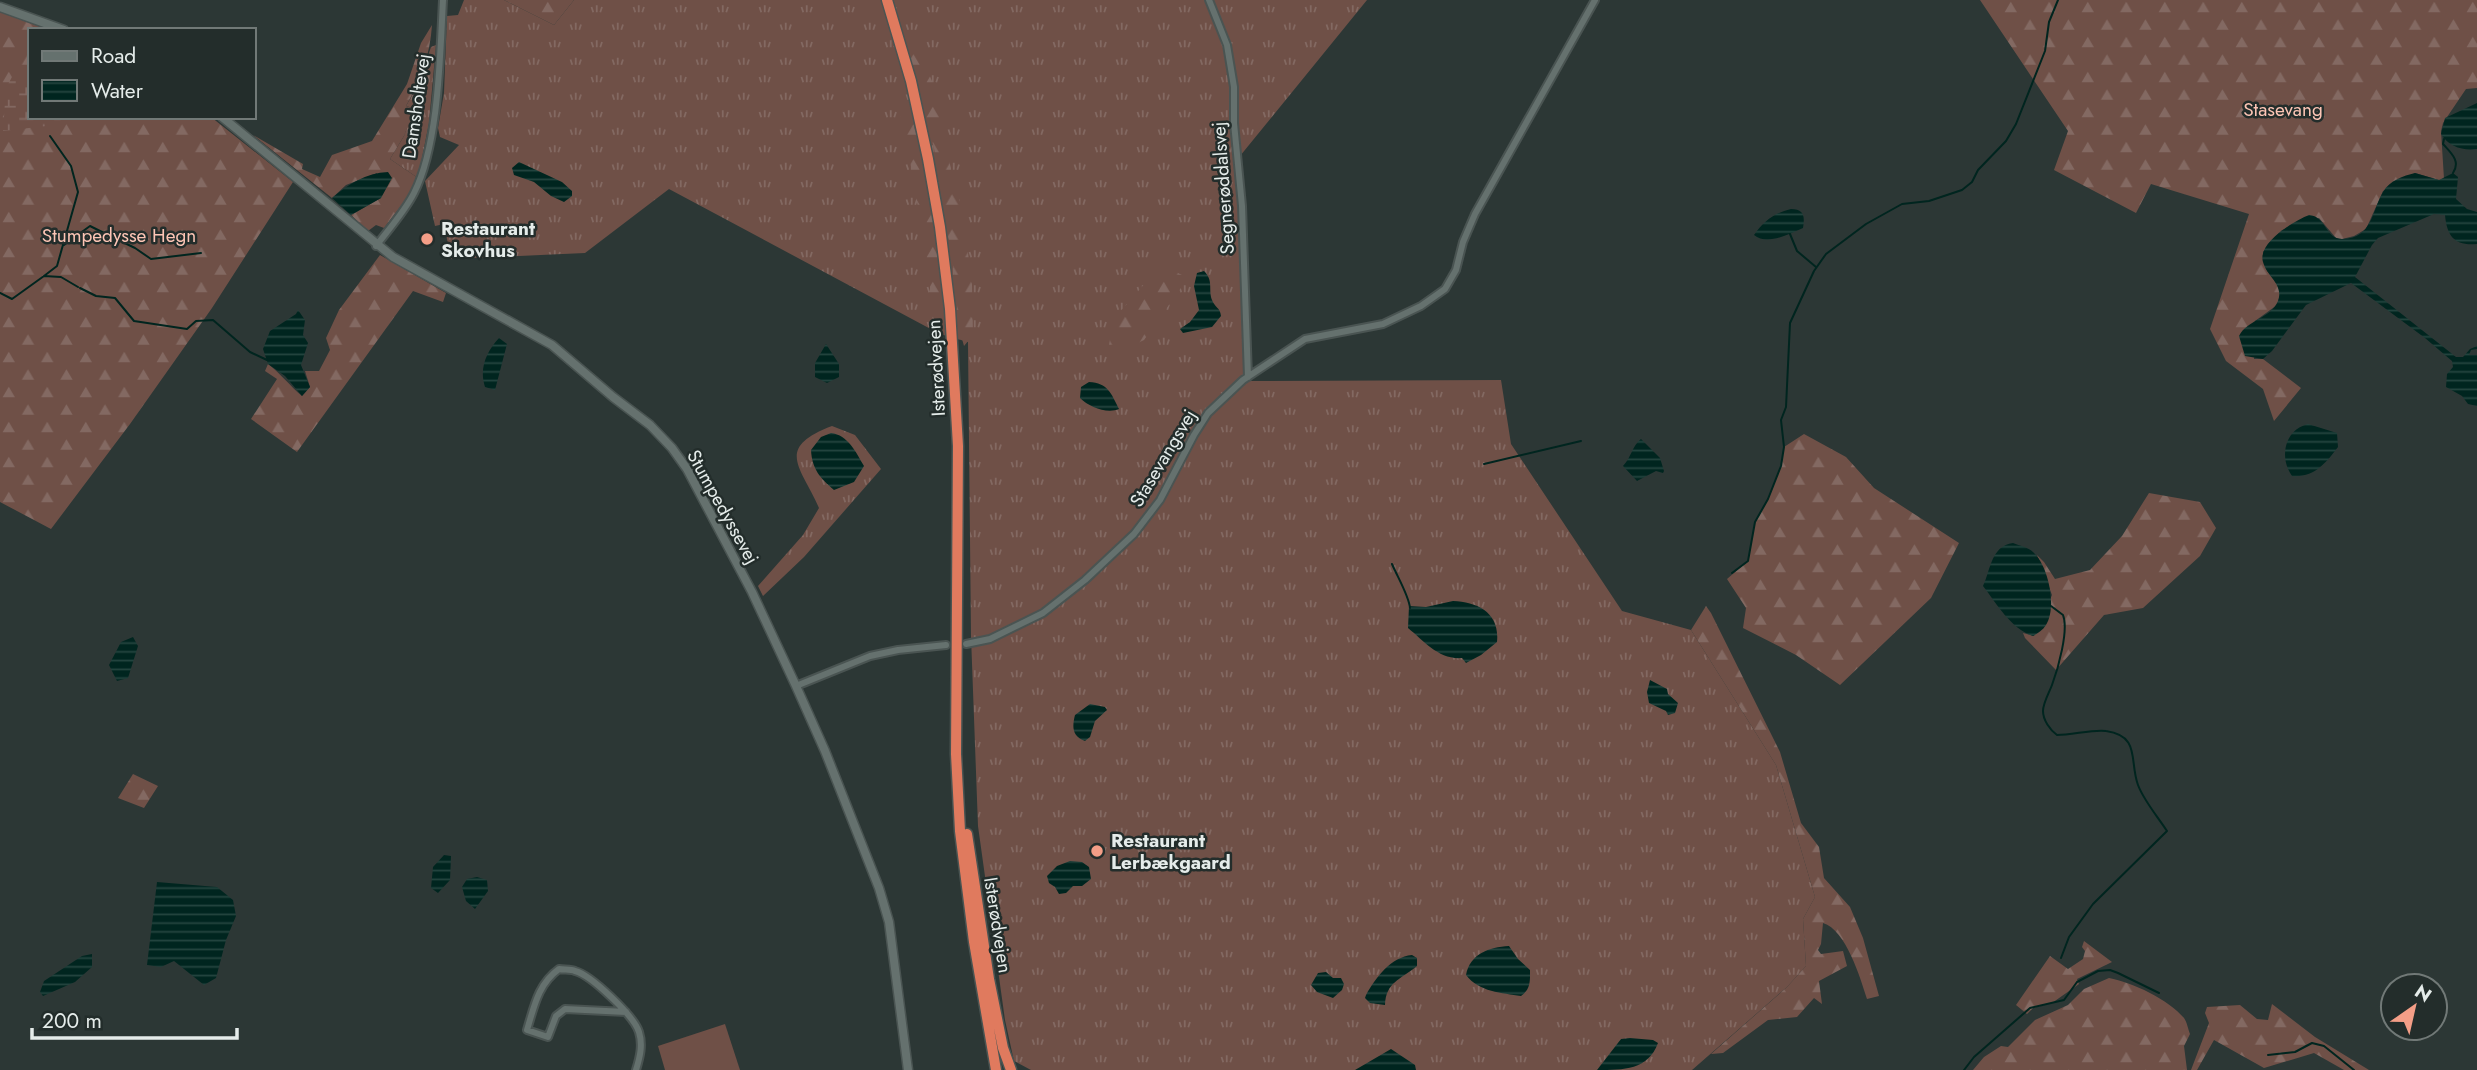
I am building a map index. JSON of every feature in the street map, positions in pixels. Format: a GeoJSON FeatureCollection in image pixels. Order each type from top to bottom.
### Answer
{"type":"FeatureCollection","features":[{"type":"Feature","properties":{"kind":"highway","name":"Isterødvejen"},"geometry":{"type":"LineString","coordinates":[[887,0],[911,81],[928,159],[950,309],[958,446],[956,754],[960,831],[965,882],[996,1070]]}},
{"type":"Feature","properties":{"kind":"highway","name":"Isterødvejen"},"geometry":{"type":"LineString","coordinates":[[957,741],[974,894],[1003,1048],[1011,1070]]}},
{"type":"Feature","properties":{"kind":"street","name":"Damsholtevej"},"geometry":{"type":"LineString","coordinates":[[376,246],[414,194],[428,154],[439,73],[443,0]]}},
{"type":"Feature","properties":{"kind":"street","name":"Segnerøddalsvej"},"geometry":{"type":"LineString","coordinates":[[1209,0],[1227,45],[1234,87],[1234,123],[1242,206],[1248,377]]}},
{"type":"Feature","properties":{"kind":"street","name":"Stasevangsvej"},"geometry":{"type":"LineString","coordinates":[[966,644],[990,639],[1043,612],[1086,580],[1134,534],[1160,500],[1208,413],[1248,377],[1305,339],[1383,324],[1421,306],[1445,289],[1456,270],[1463,242],[1475,214],[1595,0]]}},
{"type":"Feature","properties":{"kind":"street"},"geometry":{"type":"LineString","coordinates":[[0,7],[58,28]]}},
{"type":"Feature","properties":{"kind":"street","name":"Stumpedyssevej"},"geometry":{"type":"LineString","coordinates":[[224,119],[376,246],[552,345],[650,425],[672,448],[687,469],[752,592],[825,751],[879,888],[889,922],[908,1070]]}},
{"type":"Feature","properties":{"kind":"street"},"geometry":{"type":"LineString","coordinates":[[796,687],[870,656],[946,645]]}},
{"type":"Feature","properties":{"kind":"street"},"geometry":{"type":"LineString","coordinates":[[626,1013],[565,1009],[556,1016],[548,1037],[527,1030],[542,985],[559,969],[575,970],[590,978],[626,1013],[638,1029],[642,1049],[636,1070]]}},
{"type":"Feature","properties":{"kind":"green space"},"geometry":{"type":"Polygon","coordinates":[[[464,0],[504,0],[554,25],[574,0],[1367,0],[1240,156],[1246,381],[1501,380],[1511,444],[1622,611],[1691,630],[1776,765],[1815,897],[1803,919],[1806,966],[1787,987],[1692,1070],[1031,1070],[1014,1061],[1005,1020],[978,826],[971,636],[968,342],[940,334],[669,189],[585,253],[451,259],[444,224],[435,226],[425,181],[459,145],[440,137],[438,128],[444,93],[447,16],[458,15],[464,0]]]}},
{"type":"Feature","properties":{"kind":"green space"},"geometry":{"type":"Polygon","coordinates":[[[504,0],[574,0],[554,25],[504,0]]]}},
{"type":"Feature","properties":{"kind":"green space","name":"Stasevang"},"geometry":{"type":"Polygon","coordinates":[[[1980,0],[2477,0],[2477,88],[2466,89],[2443,123],[2441,131],[2444,179],[2415,173],[2383,191],[2366,229],[2354,236],[2336,238],[2319,218],[2282,230],[2263,252],[2267,271],[2278,285],[2280,295],[2277,305],[2255,321],[2254,359],[2263,359],[2301,388],[2274,421],[2263,389],[2226,361],[2210,329],[2249,214],[2151,184],[2136,213],[2054,170],[2068,131],[1980,0]]]}},
{"type":"Feature","properties":{"kind":"green space","name":"Stumpedysse Hegn"},"geometry":{"type":"Polygon","coordinates":[[[0,12],[44,28],[28,28],[28,119],[214,119],[293,182],[212,308],[51,529],[0,502],[0,12]]]}},
{"type":"Feature","properties":{"kind":"green space"},"geometry":{"type":"Polygon","coordinates":[[[432,25],[424,67],[406,106],[414,109],[404,136],[390,159],[418,178],[411,193],[384,228],[376,225],[368,231],[351,215],[381,198],[377,173],[346,185],[332,198],[253,135],[303,164],[302,169],[320,177],[332,155],[372,141],[407,84],[421,43],[432,25]]]}},
{"type":"Feature","properties":{"kind":"green space"},"geometry":{"type":"Polygon","coordinates":[[[910,40],[922,44],[921,55],[934,86],[963,213],[972,285],[973,335],[964,346],[959,328],[955,278],[934,148],[907,46],[910,40]]]}},
{"type":"Feature","properties":{"kind":"green space"},"geometry":{"type":"Polygon","coordinates":[[[436,45],[429,123],[418,178],[390,159],[404,136],[413,108],[406,106],[418,85],[431,47],[436,45]]]}},
{"type":"Feature","properties":{"kind":"green space"},"geometry":{"type":"Polygon","coordinates":[[[12,77],[28,78],[28,119],[62,119],[55,125],[3,131],[6,88],[12,77]]]}},
{"type":"Feature","properties":{"kind":"green space"},"geometry":{"type":"Polygon","coordinates":[[[904,98],[911,110],[934,227],[944,323],[934,320],[930,315],[930,278],[906,137],[897,102],[904,98]]]}},
{"type":"Feature","properties":{"kind":"green space"},"geometry":{"type":"Polygon","coordinates":[[[380,255],[446,293],[443,302],[413,291],[297,452],[251,419],[277,379],[265,371],[268,364],[302,396],[310,387],[305,371],[319,371],[330,350],[326,338],[339,310],[380,255]]]}},
{"type":"Feature","properties":{"kind":"green space"},"geometry":{"type":"Polygon","coordinates":[[[1167,258],[1174,271],[1188,278],[1144,340],[1107,358],[1113,320],[1167,258]]]}},
{"type":"Feature","properties":{"kind":"green space"},"geometry":{"type":"Polygon","coordinates":[[[832,426],[855,435],[881,469],[804,557],[763,596],[758,586],[803,535],[819,508],[800,470],[798,451],[803,442],[832,426]]]}},
{"type":"Feature","properties":{"kind":"green space"},"geometry":{"type":"Polygon","coordinates":[[[1804,434],[1846,457],[1874,488],[1959,543],[1931,598],[1840,685],[1796,655],[1743,628],[1746,608],[1727,579],[1748,561],[1755,522],[1768,499],[1781,466],[1784,447],[1804,434]]]}},
{"type":"Feature","properties":{"kind":"green space"},"geometry":{"type":"Polygon","coordinates":[[[2149,493],[2200,502],[2216,528],[2200,556],[2143,608],[2104,615],[2056,670],[2023,633],[2034,636],[2052,595],[2037,555],[2055,579],[2090,570],[2122,536],[2149,493]]]}},
{"type":"Feature","properties":{"kind":"green space"},"geometry":{"type":"Polygon","coordinates":[[[1706,606],[1780,752],[1801,823],[1819,847],[1824,878],[1850,907],[1863,938],[1879,996],[1867,999],[1845,944],[1831,927],[1823,923],[1818,950],[1821,954],[1843,951],[1847,966],[1819,981],[1822,1004],[1814,998],[1797,1017],[1768,1020],[1723,1053],[1711,1054],[1787,987],[1806,966],[1803,919],[1815,897],[1776,765],[1691,630],[1706,606]]]}},
{"type":"Feature","properties":{"kind":"green space"},"geometry":{"type":"Polygon","coordinates":[[[133,774],[158,786],[144,808],[118,798],[133,774]]]}},
{"type":"Feature","properties":{"kind":"green space"},"geometry":{"type":"Polygon","coordinates":[[[2084,941],[2112,962],[2077,979],[2079,984],[2052,1003],[2033,1008],[2027,1014],[2016,1005],[2050,956],[2068,969],[2083,959],[2084,941]]]}},
{"type":"Feature","properties":{"kind":"green space"},"geometry":{"type":"Polygon","coordinates":[[[2109,978],[2150,993],[2184,1018],[2190,1034],[2184,1046],[2187,1070],[1973,1070],[1984,1057],[2001,1046],[2008,1047],[2035,1020],[2068,1005],[2084,989],[2109,978]]]}},
{"type":"Feature","properties":{"kind":"green space"},"geometry":{"type":"Polygon","coordinates":[[[2272,1004],[2315,1037],[2369,1070],[2344,1070],[2314,1053],[2264,1068],[2214,1040],[2197,1070],[2191,1070],[2209,1023],[2205,1013],[2207,1007],[2240,1005],[2257,1019],[2268,1020],[2272,1004]]]}},
{"type":"Feature","properties":{"kind":"green space"},"geometry":{"type":"Polygon","coordinates":[[[725,1024],[740,1070],[665,1070],[658,1046],[725,1024]]]}},
{"type":"Feature","properties":{"kind":"water"},"geometry":{"type":"Polygon","coordinates":[[[2477,103],[2477,149],[2462,149],[2452,145],[2441,134],[2445,118],[2477,103]]]}},
{"type":"Feature","properties":{"kind":"water"},"geometry":{"type":"Polygon","coordinates":[[[519,162],[562,182],[572,191],[572,196],[564,202],[551,196],[534,182],[514,175],[512,168],[519,162]]]}},
{"type":"Feature","properties":{"kind":"water"},"geometry":{"type":"Polygon","coordinates":[[[388,172],[392,178],[381,198],[351,215],[332,198],[358,180],[388,172]]]}},
{"type":"Feature","properties":{"kind":"water"},"geometry":{"type":"Polygon","coordinates":[[[2415,173],[2439,180],[2453,173],[2458,177],[2456,199],[2467,209],[2477,212],[2477,244],[2458,242],[2450,234],[2445,215],[2434,214],[2378,238],[2355,277],[2456,357],[2463,357],[2477,346],[2469,355],[2477,355],[2477,406],[2468,404],[2462,396],[2446,387],[2447,374],[2453,367],[2452,361],[2351,283],[2306,305],[2263,359],[2245,356],[2239,336],[2247,326],[2275,307],[2278,301],[2279,290],[2263,262],[2263,255],[2271,240],[2286,227],[2309,215],[2319,219],[2337,238],[2360,234],[2370,222],[2379,199],[2389,184],[2415,173]]]}},
{"type":"Feature","properties":{"kind":"water"},"geometry":{"type":"Polygon","coordinates":[[[1791,209],[1799,210],[1803,214],[1803,228],[1772,239],[1754,235],[1770,218],[1791,209]]]}},
{"type":"Feature","properties":{"kind":"water"},"geometry":{"type":"Polygon","coordinates":[[[1204,271],[1210,282],[1212,300],[1221,316],[1212,327],[1183,333],[1180,329],[1190,322],[1199,310],[1194,286],[1197,273],[1204,271]]]}},
{"type":"Feature","properties":{"kind":"water"},"geometry":{"type":"Polygon","coordinates":[[[298,310],[305,320],[303,335],[308,343],[301,365],[310,387],[302,396],[285,376],[268,364],[263,349],[270,331],[298,310]]]}},
{"type":"Feature","properties":{"kind":"water"},"geometry":{"type":"Polygon","coordinates":[[[499,338],[507,344],[495,390],[485,387],[483,367],[490,349],[499,338]]]}},
{"type":"Feature","properties":{"kind":"water"},"geometry":{"type":"Polygon","coordinates":[[[826,344],[839,364],[839,377],[827,383],[815,377],[815,363],[826,344]]]}},
{"type":"Feature","properties":{"kind":"water"},"geometry":{"type":"Polygon","coordinates":[[[1089,382],[1105,387],[1119,409],[1098,409],[1080,398],[1081,387],[1089,382]]]}},
{"type":"Feature","properties":{"kind":"water"},"geometry":{"type":"Polygon","coordinates":[[[2308,424],[2337,433],[2338,447],[2324,464],[2313,472],[2292,476],[2286,461],[2286,446],[2294,432],[2308,424]]]}},
{"type":"Feature","properties":{"kind":"water"},"geometry":{"type":"Polygon","coordinates":[[[831,433],[847,441],[864,466],[854,482],[834,490],[818,473],[811,450],[821,437],[831,433]]]}},
{"type":"Feature","properties":{"kind":"water"},"geometry":{"type":"Polygon","coordinates":[[[1641,439],[1660,458],[1664,471],[1656,471],[1637,481],[1623,466],[1641,439]]]}},
{"type":"Feature","properties":{"kind":"water"},"geometry":{"type":"Polygon","coordinates":[[[2013,543],[2029,549],[2039,558],[2050,587],[2049,618],[2046,625],[2033,636],[2011,622],[1983,586],[1996,553],[2013,543]]]}},
{"type":"Feature","properties":{"kind":"water"},"geometry":{"type":"Polygon","coordinates":[[[1453,601],[1471,604],[1486,611],[1497,632],[1497,642],[1466,663],[1462,658],[1439,653],[1408,628],[1409,606],[1426,607],[1453,601]]]}},
{"type":"Feature","properties":{"kind":"water"},"geometry":{"type":"Polygon","coordinates":[[[133,637],[138,646],[128,678],[117,681],[109,665],[121,642],[133,637]]]}},
{"type":"Feature","properties":{"kind":"water"},"geometry":{"type":"Polygon","coordinates":[[[1650,680],[1667,689],[1668,694],[1678,703],[1675,713],[1668,715],[1666,711],[1649,703],[1647,692],[1650,680]]]}},
{"type":"Feature","properties":{"kind":"water"},"geometry":{"type":"Polygon","coordinates":[[[1090,704],[1105,707],[1107,710],[1095,721],[1090,737],[1085,741],[1075,734],[1073,723],[1075,715],[1090,704]]]}},
{"type":"Feature","properties":{"kind":"water"},"geometry":{"type":"Polygon","coordinates":[[[444,855],[451,856],[450,880],[438,893],[431,888],[433,867],[444,855]]]}},
{"type":"Feature","properties":{"kind":"water"},"geometry":{"type":"Polygon","coordinates":[[[1070,861],[1082,862],[1089,867],[1091,879],[1082,886],[1073,886],[1066,893],[1059,894],[1049,883],[1047,876],[1057,866],[1070,861]]]}},
{"type":"Feature","properties":{"kind":"water"},"geometry":{"type":"Polygon","coordinates":[[[477,877],[487,880],[488,891],[475,909],[466,901],[462,887],[467,879],[477,877]]]}},
{"type":"Feature","properties":{"kind":"water"},"geometry":{"type":"Polygon","coordinates":[[[157,882],[217,887],[233,900],[236,916],[226,940],[216,978],[204,985],[174,961],[161,967],[147,965],[157,882]]]}},
{"type":"Feature","properties":{"kind":"water"},"geometry":{"type":"Polygon","coordinates":[[[1509,946],[1530,970],[1528,987],[1521,996],[1484,988],[1466,975],[1476,957],[1494,948],[1509,946]]]}},
{"type":"Feature","properties":{"kind":"water"},"geometry":{"type":"Polygon","coordinates":[[[92,954],[92,967],[75,982],[43,996],[40,992],[44,981],[82,956],[92,954]]]}},
{"type":"Feature","properties":{"kind":"water"},"geometry":{"type":"Polygon","coordinates":[[[1412,955],[1417,958],[1417,966],[1391,986],[1385,1005],[1370,1003],[1365,998],[1379,975],[1397,960],[1412,955]]]}},
{"type":"Feature","properties":{"kind":"water"},"geometry":{"type":"Polygon","coordinates":[[[1326,972],[1333,978],[1341,978],[1344,984],[1342,990],[1333,998],[1317,992],[1311,985],[1318,973],[1326,972]]]}},
{"type":"Feature","properties":{"kind":"water"},"geometry":{"type":"Polygon","coordinates":[[[1621,1039],[1658,1043],[1648,1059],[1634,1067],[1597,1070],[1621,1039]]]}},
{"type":"Feature","properties":{"kind":"water"},"geometry":{"type":"Polygon","coordinates":[[[1391,1049],[1415,1065],[1416,1070],[1355,1070],[1391,1049]]]}},
{"type":"Feature","properties":{"kind":"waterway"},"geometry":{"type":"LineString","coordinates":[[1732,573],[1748,561],[1755,522],[1768,499],[1781,466],[1784,447],[1781,420],[1786,407],[1790,323],[1814,271],[1826,254],[1866,224],[1902,204],[1929,201],[1962,190],[1972,182],[1978,170],[2006,141],[2016,124],[2045,51],[2049,22],[2058,0]]}},
{"type":"Feature","properties":{"kind":"waterway"},"geometry":{"type":"LineString","coordinates":[[44,276],[57,266],[78,192],[71,166],[50,136]]}},
{"type":"Feature","properties":{"kind":"waterway"},"geometry":{"type":"LineString","coordinates":[[2444,139],[2443,144],[2455,161],[2453,173]]}},
{"type":"Feature","properties":{"kind":"waterway"},"geometry":{"type":"LineString","coordinates":[[64,245],[90,226],[104,233]]}},
{"type":"Feature","properties":{"kind":"waterway"},"geometry":{"type":"LineString","coordinates":[[106,234],[151,259],[201,253]]}},
{"type":"Feature","properties":{"kind":"waterway"},"geometry":{"type":"LineString","coordinates":[[1790,234],[1797,251],[1816,267]]}},
{"type":"Feature","properties":{"kind":"waterway"},"geometry":{"type":"LineString","coordinates":[[0,293],[12,299],[44,276],[61,277],[78,287]]}},
{"type":"Feature","properties":{"kind":"waterway"},"geometry":{"type":"LineString","coordinates":[[80,288],[96,296],[115,298],[134,321],[187,329],[196,321],[213,320],[250,352],[267,360]]}},
{"type":"Feature","properties":{"kind":"waterway"},"geometry":{"type":"LineString","coordinates":[[1484,464],[1581,441]]}},
{"type":"Feature","properties":{"kind":"waterway"},"geometry":{"type":"LineString","coordinates":[[1392,564],[1410,608]]}},
{"type":"Feature","properties":{"kind":"waterway"},"geometry":{"type":"LineString","coordinates":[[2051,606],[2063,615],[2065,630],[2057,669],[2043,708],[2049,728],[2057,735],[2106,731],[2124,738],[2132,751],[2135,776],[2141,791],[2167,831],[2093,904],[2069,937],[2061,958]]}},
{"type":"Feature","properties":{"kind":"waterway"},"geometry":{"type":"LineString","coordinates":[[1964,1070],[1974,1057],[2030,1008],[2064,1000],[2077,982],[2098,971],[2110,970],[2159,993]]}},
{"type":"Feature","properties":{"kind":"waterway"},"geometry":{"type":"LineString","coordinates":[[2268,1055],[2295,1052],[2312,1043],[2324,1046],[2354,1070]]}},
{"type":"Feature","properties":{"kind":"place","name":"Restaurant Skovhus"},"geometry":{"type":"Point","coordinates":[427,239]}},
{"type":"Feature","properties":{"kind":"place","name":"Restaurant Lerbækgaard"},"geometry":{"type":"Point","coordinates":[1097,851]}}]}
